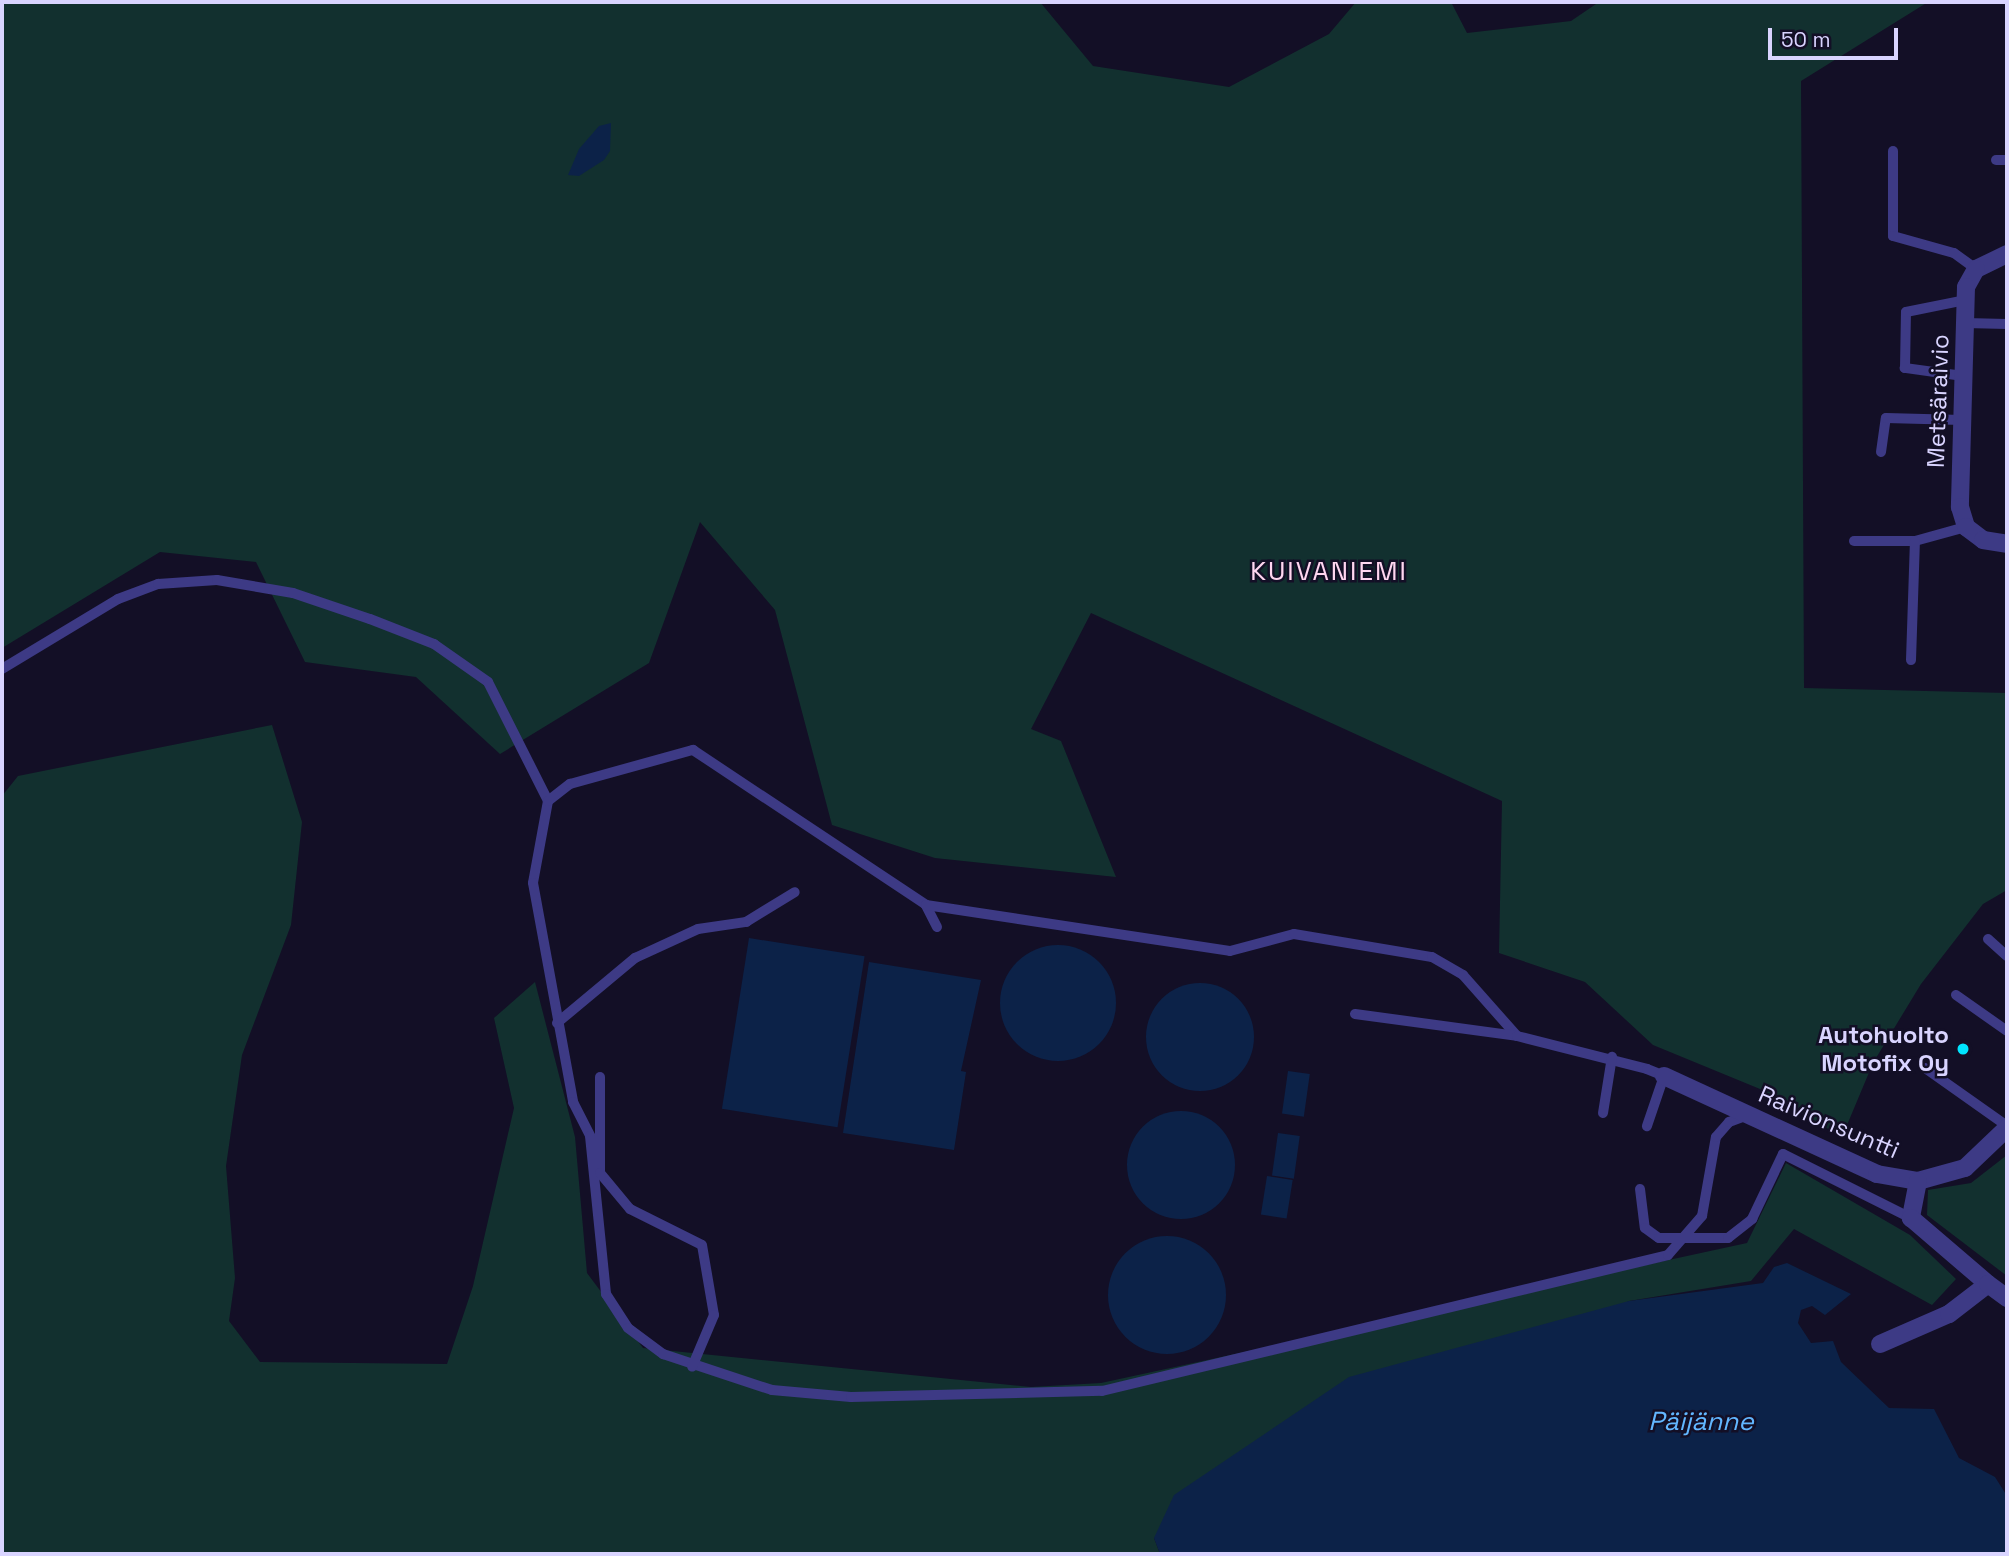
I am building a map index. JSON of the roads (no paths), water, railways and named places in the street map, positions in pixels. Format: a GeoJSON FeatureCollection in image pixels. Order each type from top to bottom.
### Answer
{"type":"FeatureCollection","features":[{"type":"Feature","properties":{"kind":"street"},"geometry":{"type":"LineString","coordinates":[[1976,269],[2007,254]]}},
{"type":"Feature","properties":{"kind":"street","name":"Metsäraivio"},"geometry":{"type":"LineString","coordinates":[[1966,527],[1960,507],[1965,300],[1976,269]]}},
{"type":"Feature","properties":{"kind":"street"},"geometry":{"type":"LineString","coordinates":[[1966,527],[1983,540],[2007,544]]}},
{"type":"Feature","properties":{"kind":"street","name":"Raivionsuntti"},"geometry":{"type":"LineString","coordinates":[[1664,1076],[1877,1174],[1917,1181],[1965,1168],[2007,1127]]}},
{"type":"Feature","properties":{"kind":"street"},"geometry":{"type":"LineString","coordinates":[[1917,1181],[1911,1218],[2007,1298]]}},
{"type":"Feature","properties":{"kind":"street"},"geometry":{"type":"LineString","coordinates":[[1880,1344],[1949,1314],[1988,1284]]}},
{"type":"Feature","properties":{"kind":"lane"},"geometry":{"type":"LineString","coordinates":[[1893,151],[1892,236],[1954,253],[1976,269]]}},
{"type":"Feature","properties":{"kind":"lane"},"geometry":{"type":"LineString","coordinates":[[1963,376],[1905,368],[1906,312],[1965,300]]}},
{"type":"Feature","properties":{"kind":"lane"},"geometry":{"type":"LineString","coordinates":[[1965,323],[2007,324]]}},
{"type":"Feature","properties":{"kind":"lane"},"geometry":{"type":"LineString","coordinates":[[1881,452],[1886,418],[1962,420]]}},
{"type":"Feature","properties":{"kind":"lane"},"geometry":{"type":"LineString","coordinates":[[1854,541],[1915,541],[1966,527]]}},
{"type":"Feature","properties":{"kind":"lane"},"geometry":{"type":"LineString","coordinates":[[1911,660],[1915,541]]}},
{"type":"Feature","properties":{"kind":"lane"},"geometry":{"type":"LineString","coordinates":[[2,669],[118,599],[158,584],[217,580],[293,593],[434,644],[488,682],[548,801],[533,883],[573,1102],[590,1136],[606,1294],[628,1328],[692,1367],[772,1390],[851,1397],[1102,1391],[1496,1299],[1668,1255],[1687,1240],[1702,1216],[1716,1137],[1729,1122],[1748,1115]]}},
{"type":"Feature","properties":{"kind":"lane"},"geometry":{"type":"LineString","coordinates":[[548,801],[570,784],[693,750],[926,905],[1230,951],[1294,934],[1432,957],[1462,975],[1517,1036]]}},
{"type":"Feature","properties":{"kind":"lane"},"geometry":{"type":"LineString","coordinates":[[557,1023],[635,958],[698,929],[746,922],[795,892]]}},
{"type":"Feature","properties":{"kind":"lane"},"geometry":{"type":"LineString","coordinates":[[926,905],[937,927]]}},
{"type":"Feature","properties":{"kind":"lane"},"geometry":{"type":"LineString","coordinates":[[1988,939],[2007,956]]}},
{"type":"Feature","properties":{"kind":"lane"},"geometry":{"type":"LineString","coordinates":[[1956,995],[2007,1031]]}},
{"type":"Feature","properties":{"kind":"lane"},"geometry":{"type":"LineString","coordinates":[[1355,1014],[1517,1036],[1612,1057],[1664,1076],[1647,1126]]}},
{"type":"Feature","properties":{"kind":"lane"},"geometry":{"type":"LineString","coordinates":[[1603,1113],[1612,1057]]}},
{"type":"Feature","properties":{"kind":"lane"},"geometry":{"type":"LineString","coordinates":[[1925,1068],[2007,1127]]}},
{"type":"Feature","properties":{"kind":"lane"},"geometry":{"type":"LineString","coordinates":[[600,1077],[600,1173],[630,1209],[702,1245],[715,1315],[692,1367]]}},
{"type":"Feature","properties":{"kind":"lane"},"geometry":{"type":"LineString","coordinates":[[1640,1189],[1645,1228],[1659,1238],[1728,1238],[1742,1230],[1783,1154],[1911,1218]]}},
{"type":"Feature","properties":{"kind":"water"},"geometry":{"type":"Polygon","coordinates":[[[611,123],[610,151],[604,160],[579,176],[568,175],[579,149],[599,126],[611,123]]]}},
{"type":"Feature","properties":{"kind":"water"},"geometry":{"type":"Polygon","coordinates":[[[749,938],[865,956],[837,1127],[722,1109],[749,938]]]}},
{"type":"Feature","properties":{"kind":"water"},"geometry":{"type":"Polygon","coordinates":[[[1058,945],[1080,949],[1099,962],[1112,981],[1116,1003],[1112,1025],[1099,1044],[1080,1057],[1058,1061],[1036,1057],[1017,1044],[1004,1025],[1000,1003],[1004,981],[1017,962],[1036,949],[1058,945]]]}},
{"type":"Feature","properties":{"kind":"water"},"geometry":{"type":"Polygon","coordinates":[[[869,962],[981,980],[961,1071],[966,1072],[954,1150],[843,1133],[869,962]]]}},
{"type":"Feature","properties":{"kind":"water"},"geometry":{"type":"Polygon","coordinates":[[[1200,983],[1221,987],[1238,999],[1250,1016],[1254,1037],[1250,1058],[1238,1075],[1221,1087],[1200,1091],[1179,1087],[1162,1075],[1150,1058],[1146,1037],[1150,1016],[1162,999],[1179,987],[1200,983]]]}},
{"type":"Feature","properties":{"kind":"water"},"geometry":{"type":"Polygon","coordinates":[[[1288,1071],[1310,1074],[1304,1117],[1282,1114],[1288,1071]]]}},
{"type":"Feature","properties":{"kind":"water"},"geometry":{"type":"Polygon","coordinates":[[[1181,1111],[1202,1115],[1219,1127],[1231,1144],[1235,1165],[1231,1186],[1219,1203],[1202,1215],[1181,1219],[1160,1215],[1143,1203],[1131,1186],[1127,1165],[1131,1144],[1143,1127],[1160,1115],[1181,1111]]]}},
{"type":"Feature","properties":{"kind":"water"},"geometry":{"type":"Polygon","coordinates":[[[1278,1133],[1300,1136],[1294,1179],[1272,1176],[1278,1133]]]}},
{"type":"Feature","properties":{"kind":"water"},"geometry":{"type":"Polygon","coordinates":[[[1267,1176],[1293,1180],[1287,1219],[1261,1215],[1267,1176]]]}},
{"type":"Feature","properties":{"kind":"water"},"geometry":{"type":"Polygon","coordinates":[[[1167,1236],[1190,1240],[1209,1253],[1222,1272],[1226,1295],[1222,1318],[1209,1337],[1190,1350],[1167,1354],[1144,1350],[1125,1337],[1112,1318],[1108,1295],[1112,1272],[1125,1253],[1144,1240],[1167,1236]]]}},
{"type":"Feature","properties":{"kind":"water","name":"Päijänne"},"geometry":{"type":"Polygon","coordinates":[[[1787,1263],[1851,1294],[1825,1315],[1812,1306],[1801,1310],[1798,1323],[1811,1343],[1833,1341],[1841,1362],[1889,1408],[1934,1409],[1959,1458],[1995,1477],[2007,1496],[2007,1554],[1160,1554],[1154,1538],[1174,1495],[1349,1377],[1629,1301],[1763,1283],[1774,1267],[1787,1263]]]}},
{"type":"Feature","properties":{"kind":"place","name":"Autohuolto Motofix Oy"},"geometry":{"type":"Point","coordinates":[1963,1049]}},
{"type":"Feature","properties":{"kind":"district","name":"KUIVANIEMI"},"geometry":{"type":"Point","coordinates":[1329,572]}}]}
